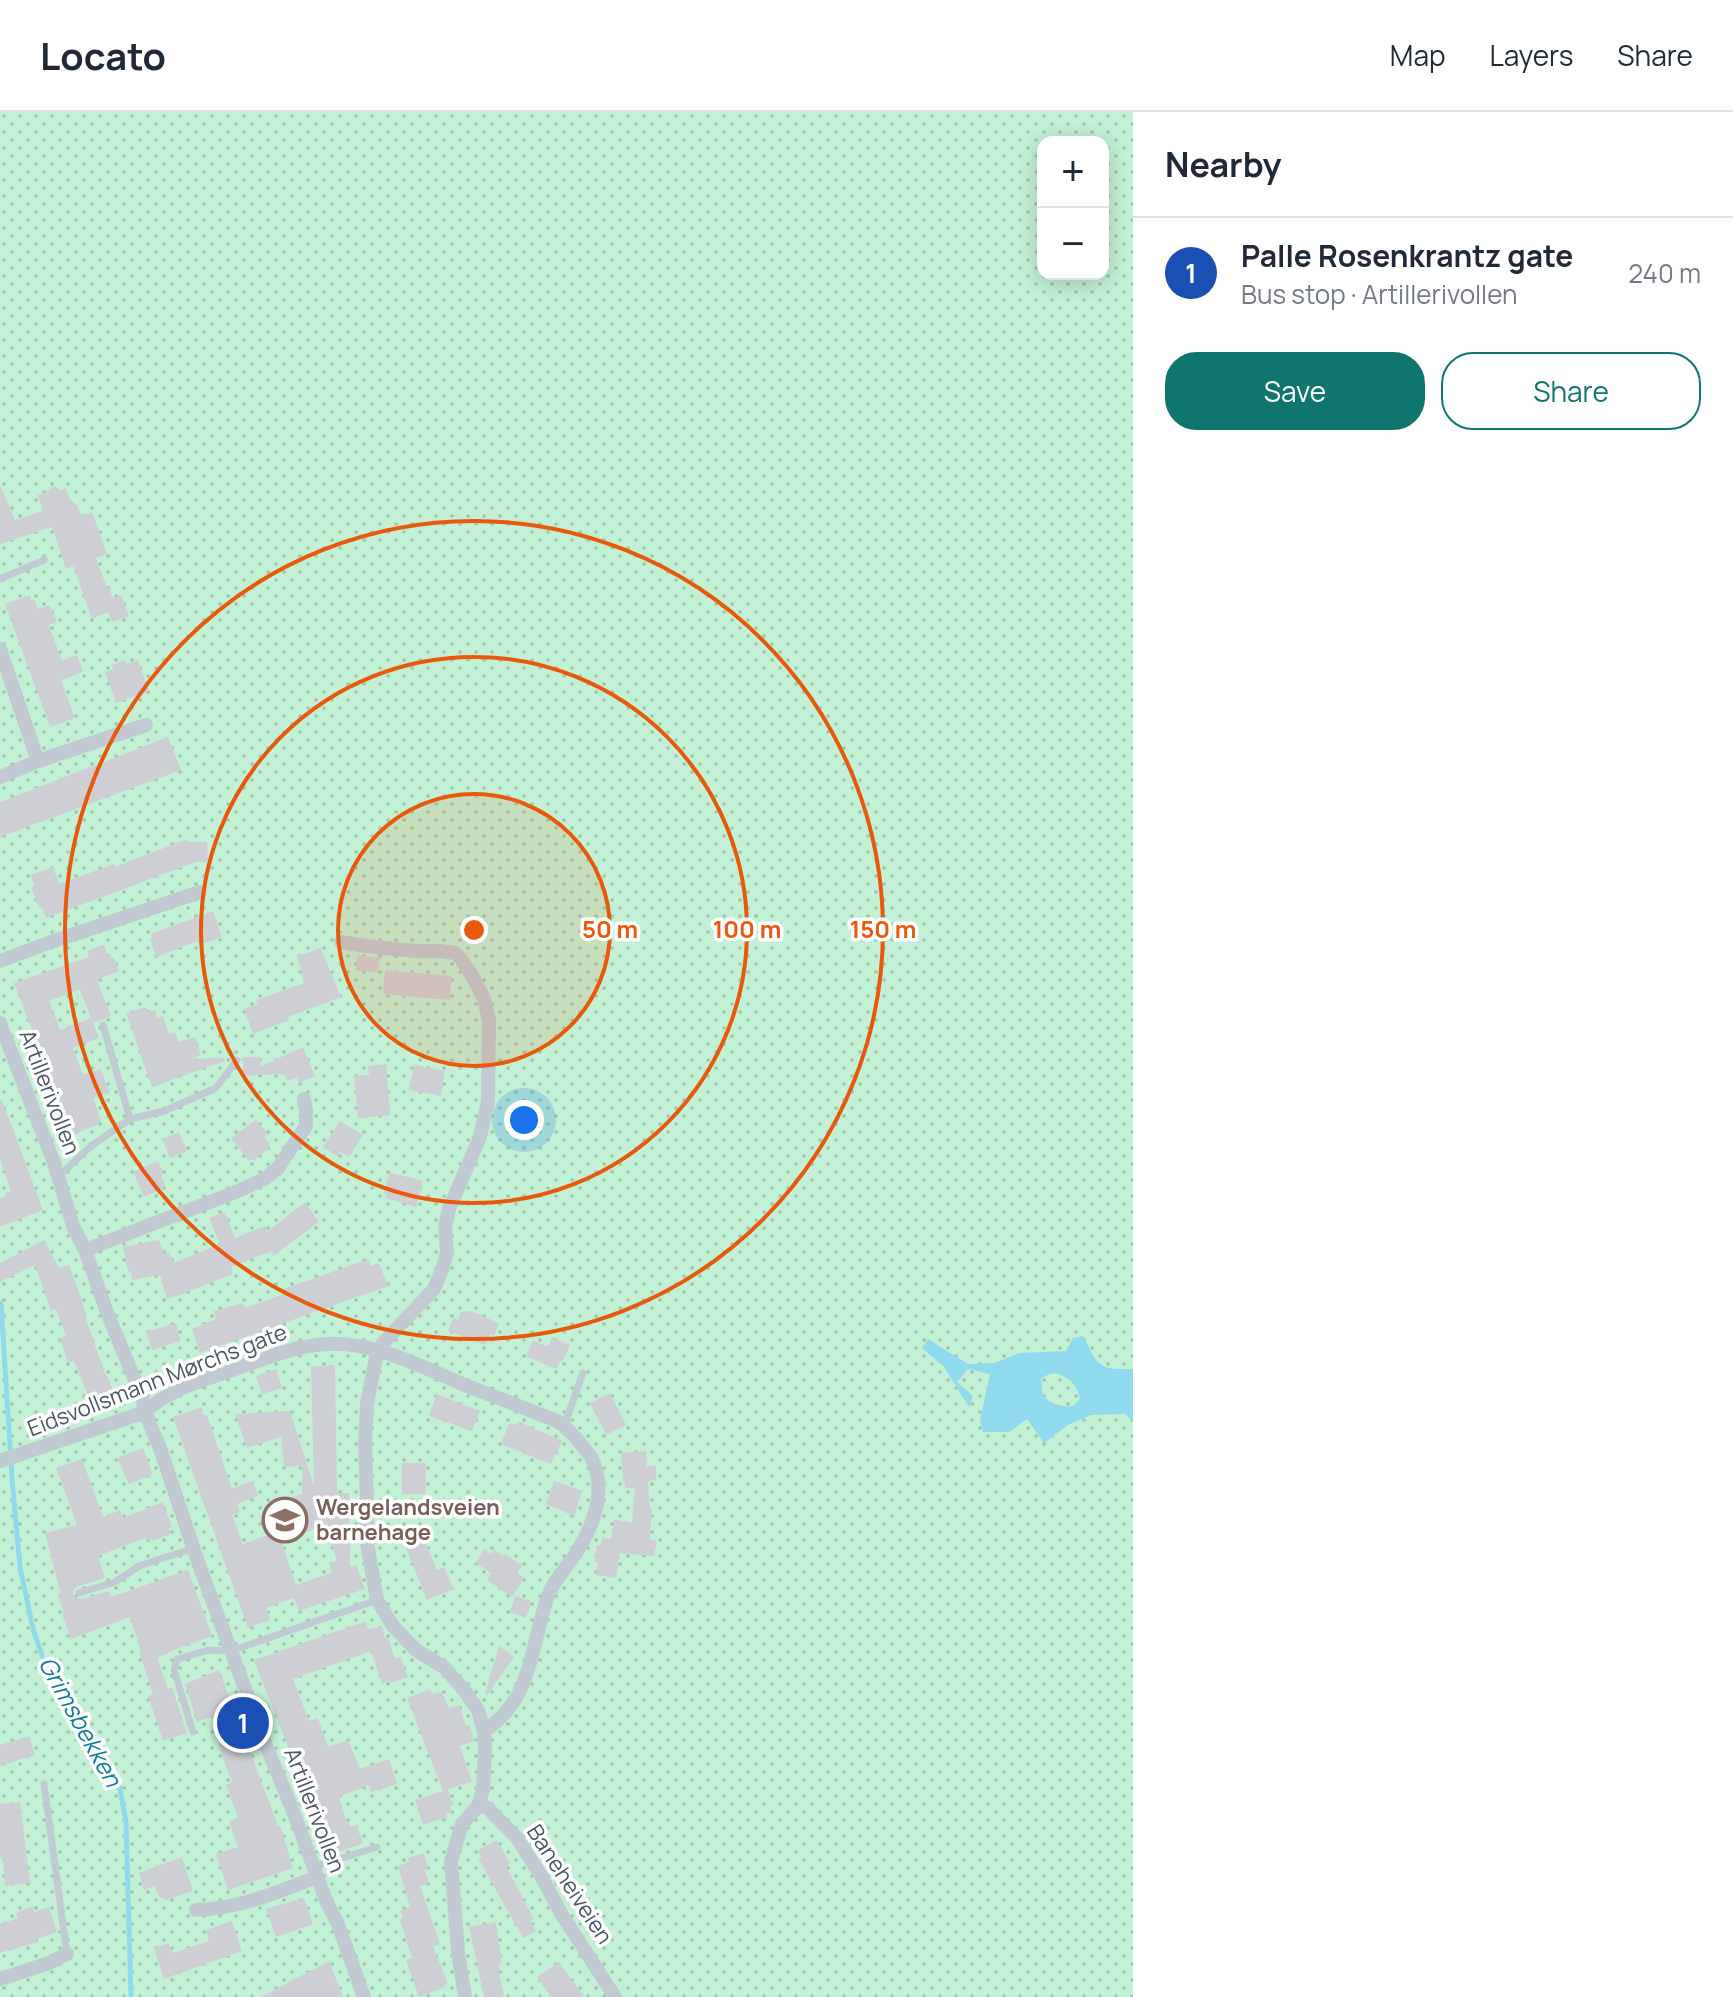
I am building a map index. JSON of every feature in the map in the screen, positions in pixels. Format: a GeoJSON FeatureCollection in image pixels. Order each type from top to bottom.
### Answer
{"type":"FeatureCollection","features":[{"type":"Feature","properties":{"kind":"street"},"geometry":{"type":"LineString","coordinates":[[0,649],[38,761]]}},
{"type":"Feature","properties":{"kind":"street"},"geometry":{"type":"LineString","coordinates":[[0,777],[146,725]]}},
{"type":"Feature","properties":{"kind":"street"},"geometry":{"type":"LineString","coordinates":[[0,961],[200,892]]}},
{"type":"Feature","properties":{"kind":"street"},"geometry":{"type":"LineString","coordinates":[[341,942],[455,953],[474,979],[484,999],[489,1020],[488,1101],[480,1137],[449,1209],[445,1226],[447,1252],[443,1267],[434,1289],[377,1352],[367,1404],[365,1442],[366,1537],[377,1600],[393,1626],[416,1650],[445,1668],[464,1690],[478,1710],[484,1731],[483,1790],[478,1806],[462,1824],[451,1861],[465,1997]]}},
{"type":"Feature","properties":{"kind":"street","name":"Artillerivollen"},"geometry":{"type":"LineString","coordinates":[[0,1023],[58,1177],[73,1226],[142,1397],[267,1748],[364,1997]]}},
{"type":"Feature","properties":{"kind":"street"},"geometry":{"type":"LineString","coordinates":[[85,1250],[266,1178],[278,1168],[306,1126],[304,1099]]}},
{"type":"Feature","properties":{"kind":"street","name":"Eidsvollsmann Mørchs gate"},"geometry":{"type":"LineString","coordinates":[[0,1461],[145,1412],[173,1392],[266,1358],[328,1344],[352,1345],[397,1356],[564,1426]]}},
{"type":"Feature","properties":{"kind":"street"},"geometry":{"type":"LineString","coordinates":[[484,1731],[515,1702],[528,1671],[549,1592],[588,1532],[599,1497],[598,1478],[591,1457],[564,1426]]}},
{"type":"Feature","properties":{"kind":"street","name":"Baneheiveien"},"geometry":{"type":"LineString","coordinates":[[478,1806],[488,1808],[517,1838],[615,1997]]}},
{"type":"Feature","properties":{"kind":"street"},"geometry":{"type":"LineString","coordinates":[[196,1910],[239,1905],[316,1872]]}},
{"type":"Feature","properties":{"kind":"street"},"geometry":{"type":"LineString","coordinates":[[0,1979],[67,1954]]}},
{"type":"Feature","properties":{"kind":"lane"},"geometry":{"type":"LineString","coordinates":[[0,579],[44,560]]}},
{"type":"Feature","properties":{"kind":"lane"},"geometry":{"type":"LineString","coordinates":[[103,1025],[130,1119]]}},
{"type":"Feature","properties":{"kind":"lane","name":"Artillerivollen"},"geometry":{"type":"LineString","coordinates":[[58,1177],[91,1146],[130,1119],[182,1104],[216,1088],[237,1060]]}},
{"type":"Feature","properties":{"kind":"lane"},"geometry":{"type":"LineString","coordinates":[[564,1426],[583,1373]]}},
{"type":"Feature","properties":{"kind":"lane"},"geometry":{"type":"LineString","coordinates":[[79,1593],[115,1582],[139,1566],[194,1548]]}},
{"type":"Feature","properties":{"kind":"lane"},"geometry":{"type":"LineString","coordinates":[[193,1732],[174,1670],[177,1659],[209,1650],[231,1651],[377,1600]]}},
{"type":"Feature","properties":{"kind":"lane"},"geometry":{"type":"LineString","coordinates":[[44,1784],[67,1954]]}},
{"type":"Feature","properties":{"kind":"lane"},"geometry":{"type":"LineString","coordinates":[[316,1872],[377,1847]]}},
{"type":"Feature","properties":{"kind":"green space"},"geometry":{"type":"Polygon","coordinates":[[[0,112],[1133,112],[1133,1997],[0,1997],[0,112]]]}},
{"type":"Feature","properties":{"kind":"water"},"geometry":{"type":"Polygon","coordinates":[[[1083,1336],[1100,1364],[1133,1369],[1133,1421],[1125,1414],[1091,1415],[1068,1425],[1044,1443],[1027,1419],[1009,1432],[983,1432],[980,1420],[990,1374],[968,1369],[957,1382],[973,1396],[969,1407],[944,1367],[922,1348],[928,1339],[968,1364],[994,1363],[1019,1353],[1066,1351],[1073,1338],[1083,1336]],[[1057,1374],[1041,1378],[1043,1396],[1057,1405],[1073,1406],[1080,1399],[1076,1389],[1067,1378],[1057,1374]]]}},
{"type":"Feature","properties":{"kind":"building"},"geometry":{"type":"Polygon","coordinates":[[[0,485],[15,520],[43,511],[38,495],[53,486],[61,490],[66,488],[82,516],[92,512],[107,554],[96,558],[107,588],[113,598],[121,595],[129,616],[112,622],[108,612],[92,619],[73,566],[66,569],[52,527],[0,544],[0,485]]]}},
{"type":"Feature","properties":{"kind":"building"},"geometry":{"type":"Polygon","coordinates":[[[30,595],[38,609],[50,605],[57,622],[49,625],[62,661],[77,655],[83,672],[61,680],[75,718],[50,727],[5,604],[30,595]]]}},
{"type":"Feature","properties":{"kind":"building"},"geometry":{"type":"Polygon","coordinates":[[[125,660],[127,664],[138,660],[149,691],[116,703],[105,672],[113,669],[112,665],[125,660]]]}},
{"type":"Feature","properties":{"kind":"building"},"geometry":{"type":"Polygon","coordinates":[[[168,737],[181,770],[0,837],[0,802],[168,737]]]}},
{"type":"Feature","properties":{"kind":"building"},"geometry":{"type":"Polygon","coordinates":[[[187,839],[188,842],[207,842],[208,861],[196,862],[46,918],[42,907],[39,908],[31,887],[34,886],[31,875],[53,867],[59,884],[114,864],[115,867],[187,839]]]}},
{"type":"Feature","properties":{"kind":"building"},"geometry":{"type":"Polygon","coordinates":[[[213,911],[222,937],[199,945],[198,941],[156,957],[151,934],[213,911]]]}},
{"type":"Feature","properties":{"kind":"building"},"geometry":{"type":"Polygon","coordinates":[[[104,945],[108,955],[114,957],[119,971],[97,980],[111,1016],[93,1023],[99,1038],[73,1048],[83,1075],[101,1069],[110,1093],[93,1098],[101,1121],[99,1124],[72,1135],[14,983],[89,957],[87,951],[104,945]],[[80,989],[49,1001],[60,1030],[91,1018],[80,989]]]}},
{"type":"Feature","properties":{"kind":"building"},"geometry":{"type":"Polygon","coordinates":[[[321,948],[341,997],[253,1034],[244,1009],[258,1004],[256,1000],[304,983],[297,956],[321,948]]]}},
{"type":"Feature","properties":{"kind":"building"},"geometry":{"type":"Polygon","coordinates":[[[357,955],[380,958],[378,972],[356,971],[357,955]]]}},
{"type":"Feature","properties":{"kind":"building"},"geometry":{"type":"Polygon","coordinates":[[[385,970],[452,976],[450,1000],[383,994],[385,970]]]}},
{"type":"Feature","properties":{"kind":"building"},"geometry":{"type":"Polygon","coordinates":[[[146,1007],[148,1012],[155,1010],[158,1018],[163,1016],[169,1034],[175,1032],[179,1042],[195,1037],[201,1055],[191,1059],[224,1058],[225,1061],[152,1087],[126,1013],[146,1007]]]}},
{"type":"Feature","properties":{"kind":"building"},"geometry":{"type":"Polygon","coordinates":[[[303,1047],[315,1076],[299,1083],[297,1078],[288,1081],[284,1074],[240,1076],[243,1074],[243,1057],[261,1057],[261,1066],[303,1047]]]}},
{"type":"Feature","properties":{"kind":"building"},"geometry":{"type":"Polygon","coordinates":[[[386,1064],[390,1115],[358,1118],[354,1076],[369,1075],[368,1066],[386,1064]]]}},
{"type":"Feature","properties":{"kind":"building"},"geometry":{"type":"Polygon","coordinates":[[[414,1065],[445,1071],[441,1096],[409,1090],[414,1065]]]}},
{"type":"Feature","properties":{"kind":"building"},"geometry":{"type":"Polygon","coordinates":[[[0,1100],[43,1210],[0,1227],[0,1198],[11,1191],[0,1159],[0,1100]]]}},
{"type":"Feature","properties":{"kind":"building"},"geometry":{"type":"Polygon","coordinates":[[[256,1120],[268,1134],[264,1137],[270,1144],[253,1161],[249,1161],[231,1138],[256,1120]]]}},
{"type":"Feature","properties":{"kind":"building"},"geometry":{"type":"Polygon","coordinates":[[[340,1121],[363,1135],[349,1157],[340,1152],[337,1156],[323,1147],[340,1121]]]}},
{"type":"Feature","properties":{"kind":"building"},"geometry":{"type":"Polygon","coordinates":[[[179,1132],[187,1151],[170,1158],[162,1139],[179,1132]]]}},
{"type":"Feature","properties":{"kind":"building"},"geometry":{"type":"Polygon","coordinates":[[[158,1161],[166,1187],[144,1197],[133,1172],[158,1161]]]}},
{"type":"Feature","properties":{"kind":"building"},"geometry":{"type":"Polygon","coordinates":[[[389,1172],[423,1181],[416,1207],[386,1198],[384,1194],[389,1172]]]}},
{"type":"Feature","properties":{"kind":"building"},"geometry":{"type":"Polygon","coordinates":[[[305,1202],[319,1222],[273,1256],[272,1251],[231,1267],[233,1274],[167,1299],[160,1275],[132,1280],[131,1271],[128,1272],[123,1247],[159,1240],[164,1254],[169,1252],[174,1263],[220,1244],[209,1218],[225,1212],[235,1238],[265,1226],[267,1232],[305,1202]]]}},
{"type":"Feature","properties":{"kind":"building"},"geometry":{"type":"Polygon","coordinates":[[[44,1240],[59,1268],[69,1265],[117,1402],[94,1410],[74,1361],[68,1363],[60,1338],[66,1336],[56,1309],[51,1311],[35,1265],[0,1282],[0,1263],[44,1240]]]}},
{"type":"Feature","properties":{"kind":"building"},"geometry":{"type":"Polygon","coordinates":[[[369,1259],[371,1266],[379,1263],[388,1286],[200,1353],[192,1329],[216,1319],[214,1311],[243,1303],[245,1308],[284,1294],[283,1289],[369,1259]]]}},
{"type":"Feature","properties":{"kind":"building"},"geometry":{"type":"Polygon","coordinates":[[[470,1311],[499,1323],[494,1336],[490,1334],[485,1345],[448,1331],[453,1318],[458,1320],[461,1312],[470,1311]]]}},
{"type":"Feature","properties":{"kind":"building"},"geometry":{"type":"Polygon","coordinates":[[[176,1323],[181,1341],[152,1350],[146,1332],[176,1323]]]}},
{"type":"Feature","properties":{"kind":"building"},"geometry":{"type":"Polygon","coordinates":[[[552,1337],[570,1345],[556,1369],[526,1356],[533,1340],[548,1347],[552,1337]]]}},
{"type":"Feature","properties":{"kind":"building"},"geometry":{"type":"Polygon","coordinates":[[[335,1365],[337,1493],[349,1493],[350,1567],[356,1565],[365,1589],[299,1611],[294,1598],[266,1608],[270,1620],[248,1628],[173,1417],[202,1407],[232,1489],[252,1481],[258,1496],[237,1504],[240,1512],[232,1515],[243,1544],[278,1531],[269,1506],[302,1494],[302,1466],[284,1467],[281,1437],[247,1448],[235,1414],[290,1411],[314,1486],[311,1366],[335,1365]],[[325,1524],[282,1544],[296,1585],[332,1573],[329,1563],[337,1561],[325,1524]]]}},
{"type":"Feature","properties":{"kind":"building"},"geometry":{"type":"Polygon","coordinates":[[[276,1369],[282,1388],[262,1394],[256,1376],[276,1369]]]}},
{"type":"Feature","properties":{"kind":"building"},"geometry":{"type":"Polygon","coordinates":[[[610,1393],[626,1425],[606,1435],[590,1403],[610,1393]]]}},
{"type":"Feature","properties":{"kind":"building"},"geometry":{"type":"Polygon","coordinates":[[[437,1394],[480,1411],[472,1431],[429,1416],[437,1394]]]}},
{"type":"Feature","properties":{"kind":"building"},"geometry":{"type":"Polygon","coordinates":[[[518,1421],[562,1441],[551,1464],[501,1444],[509,1423],[516,1425],[518,1421]]]}},
{"type":"Feature","properties":{"kind":"building"},"geometry":{"type":"Polygon","coordinates":[[[143,1448],[153,1475],[129,1484],[117,1458],[143,1448]]]}},
{"type":"Feature","properties":{"kind":"building"},"geometry":{"type":"Polygon","coordinates":[[[646,1451],[647,1467],[656,1466],[656,1480],[648,1481],[652,1509],[650,1540],[657,1541],[654,1556],[620,1553],[616,1578],[596,1575],[598,1562],[594,1562],[597,1545],[601,1545],[602,1538],[611,1539],[614,1519],[632,1523],[635,1488],[625,1488],[621,1453],[646,1451]]]}},
{"type":"Feature","properties":{"kind":"building"},"geometry":{"type":"Polygon","coordinates":[[[82,1459],[103,1517],[120,1510],[123,1518],[163,1502],[172,1527],[169,1528],[171,1534],[152,1541],[145,1538],[98,1556],[105,1578],[76,1587],[73,1591],[74,1597],[81,1599],[109,1591],[111,1597],[188,1570],[212,1636],[157,1658],[168,1689],[172,1687],[187,1733],[163,1741],[148,1696],[153,1694],[130,1617],[71,1639],[62,1614],[58,1596],[61,1595],[45,1533],[77,1525],[56,1468],[82,1459]]]}},
{"type":"Feature","properties":{"kind":"building"},"geometry":{"type":"Polygon","coordinates":[[[402,1463],[426,1463],[426,1494],[402,1494],[402,1463]]]}},
{"type":"Feature","properties":{"kind":"building"},"geometry":{"type":"Polygon","coordinates":[[[554,1481],[582,1491],[574,1516],[546,1504],[554,1481]]]}},
{"type":"Feature","properties":{"kind":"building"},"geometry":{"type":"Polygon","coordinates":[[[404,1543],[426,1544],[437,1570],[444,1567],[454,1589],[427,1600],[404,1543]]]}},
{"type":"Feature","properties":{"kind":"building"},"geometry":{"type":"Polygon","coordinates":[[[484,1549],[491,1554],[494,1550],[504,1554],[522,1565],[517,1573],[524,1578],[512,1597],[487,1580],[491,1573],[475,1563],[484,1549]]]}},
{"type":"Feature","properties":{"kind":"building"},"geometry":{"type":"Polygon","coordinates":[[[515,1596],[532,1601],[526,1618],[510,1612],[515,1596]]]}},
{"type":"Feature","properties":{"kind":"building"},"geometry":{"type":"Polygon","coordinates":[[[366,1621],[368,1629],[382,1627],[395,1659],[401,1657],[408,1677],[382,1684],[371,1651],[293,1679],[309,1721],[318,1718],[328,1747],[348,1740],[360,1769],[389,1759],[397,1784],[371,1792],[369,1785],[339,1797],[347,1823],[350,1827],[356,1825],[363,1843],[333,1854],[319,1814],[313,1816],[304,1796],[302,1782],[254,1660],[366,1621]]]}},
{"type":"Feature","properties":{"kind":"building"},"geometry":{"type":"Polygon","coordinates":[[[499,1646],[514,1657],[487,1695],[485,1694],[499,1646]]]}},
{"type":"Feature","properties":{"kind":"building"},"geometry":{"type":"Polygon","coordinates":[[[219,1670],[231,1710],[197,1722],[185,1684],[219,1670]]]}},
{"type":"Feature","properties":{"kind":"building"},"geometry":{"type":"Polygon","coordinates":[[[430,1689],[432,1694],[442,1692],[449,1708],[459,1705],[466,1726],[470,1725],[474,1741],[460,1746],[472,1782],[448,1789],[452,1812],[446,1814],[447,1817],[423,1825],[415,1800],[443,1791],[407,1698],[430,1689]]]}},
{"type":"Feature","properties":{"kind":"building"},"geometry":{"type":"Polygon","coordinates":[[[244,1735],[280,1825],[293,1868],[228,1890],[216,1854],[238,1847],[229,1821],[238,1818],[226,1785],[232,1782],[218,1744],[244,1735]]]}},
{"type":"Feature","properties":{"kind":"building"},"geometry":{"type":"Polygon","coordinates":[[[29,1736],[35,1755],[0,1766],[0,1745],[29,1736]]]}},
{"type":"Feature","properties":{"kind":"building"},"geometry":{"type":"Polygon","coordinates":[[[20,1802],[30,1883],[5,1886],[3,1858],[0,1858],[0,1804],[20,1802]]]}},
{"type":"Feature","properties":{"kind":"building"},"geometry":{"type":"Polygon","coordinates":[[[497,1840],[510,1864],[506,1866],[534,1919],[530,1921],[536,1931],[523,1938],[478,1858],[481,1857],[478,1850],[497,1840]]]}},
{"type":"Feature","properties":{"kind":"building"},"geometry":{"type":"Polygon","coordinates":[[[424,1853],[429,1883],[420,1886],[440,1944],[433,1946],[448,1984],[419,1997],[406,1960],[412,1958],[400,1911],[410,1907],[398,1866],[409,1862],[408,1858],[424,1853]]]}},
{"type":"Feature","properties":{"kind":"building"},"geometry":{"type":"Polygon","coordinates":[[[182,1857],[193,1891],[166,1900],[160,1897],[154,1886],[144,1890],[139,1873],[182,1857]]]}},
{"type":"Feature","properties":{"kind":"building"},"geometry":{"type":"Polygon","coordinates":[[[304,1898],[313,1924],[276,1937],[266,1909],[304,1898]]]}},
{"type":"Feature","properties":{"kind":"building"},"geometry":{"type":"Polygon","coordinates":[[[33,1906],[34,1912],[49,1907],[57,1932],[36,1939],[37,1942],[0,1953],[0,1924],[18,1918],[16,1913],[33,1906]]]}},
{"type":"Feature","properties":{"kind":"building"},"geometry":{"type":"Polygon","coordinates":[[[232,1921],[242,1951],[164,1979],[154,1948],[169,1943],[173,1953],[209,1941],[206,1930],[232,1921]]]}},
{"type":"Feature","properties":{"kind":"building"},"geometry":{"type":"Polygon","coordinates":[[[496,1922],[504,1997],[484,1997],[469,1927],[496,1922]]]}},
{"type":"Feature","properties":{"kind":"building"},"geometry":{"type":"Polygon","coordinates":[[[329,1961],[343,1997],[261,1997],[329,1961]]]}},
{"type":"Feature","properties":{"kind":"building"},"geometry":{"type":"Polygon","coordinates":[[[559,1962],[584,1997],[551,1997],[537,1977],[559,1962]]]}},
{"type":"Feature","properties":{"kind":"waterway","name":"Grimsbekken"},"geometry":{"type":"LineString","coordinates":[[1,1303],[20,1567],[33,1629],[45,1664],[119,1785],[126,1821],[131,1997]]}},
{"type":"Feature","properties":{"kind":"place","name":"Wergelandsveien barnehage"},"geometry":{"type":"Point","coordinates":[285,1520]}},
{"type":"Feature","properties":{"kind":"place","name":"Palle Rosenkrantz gate"},"geometry":{"type":"Point","coordinates":[243,1723]}}]}
